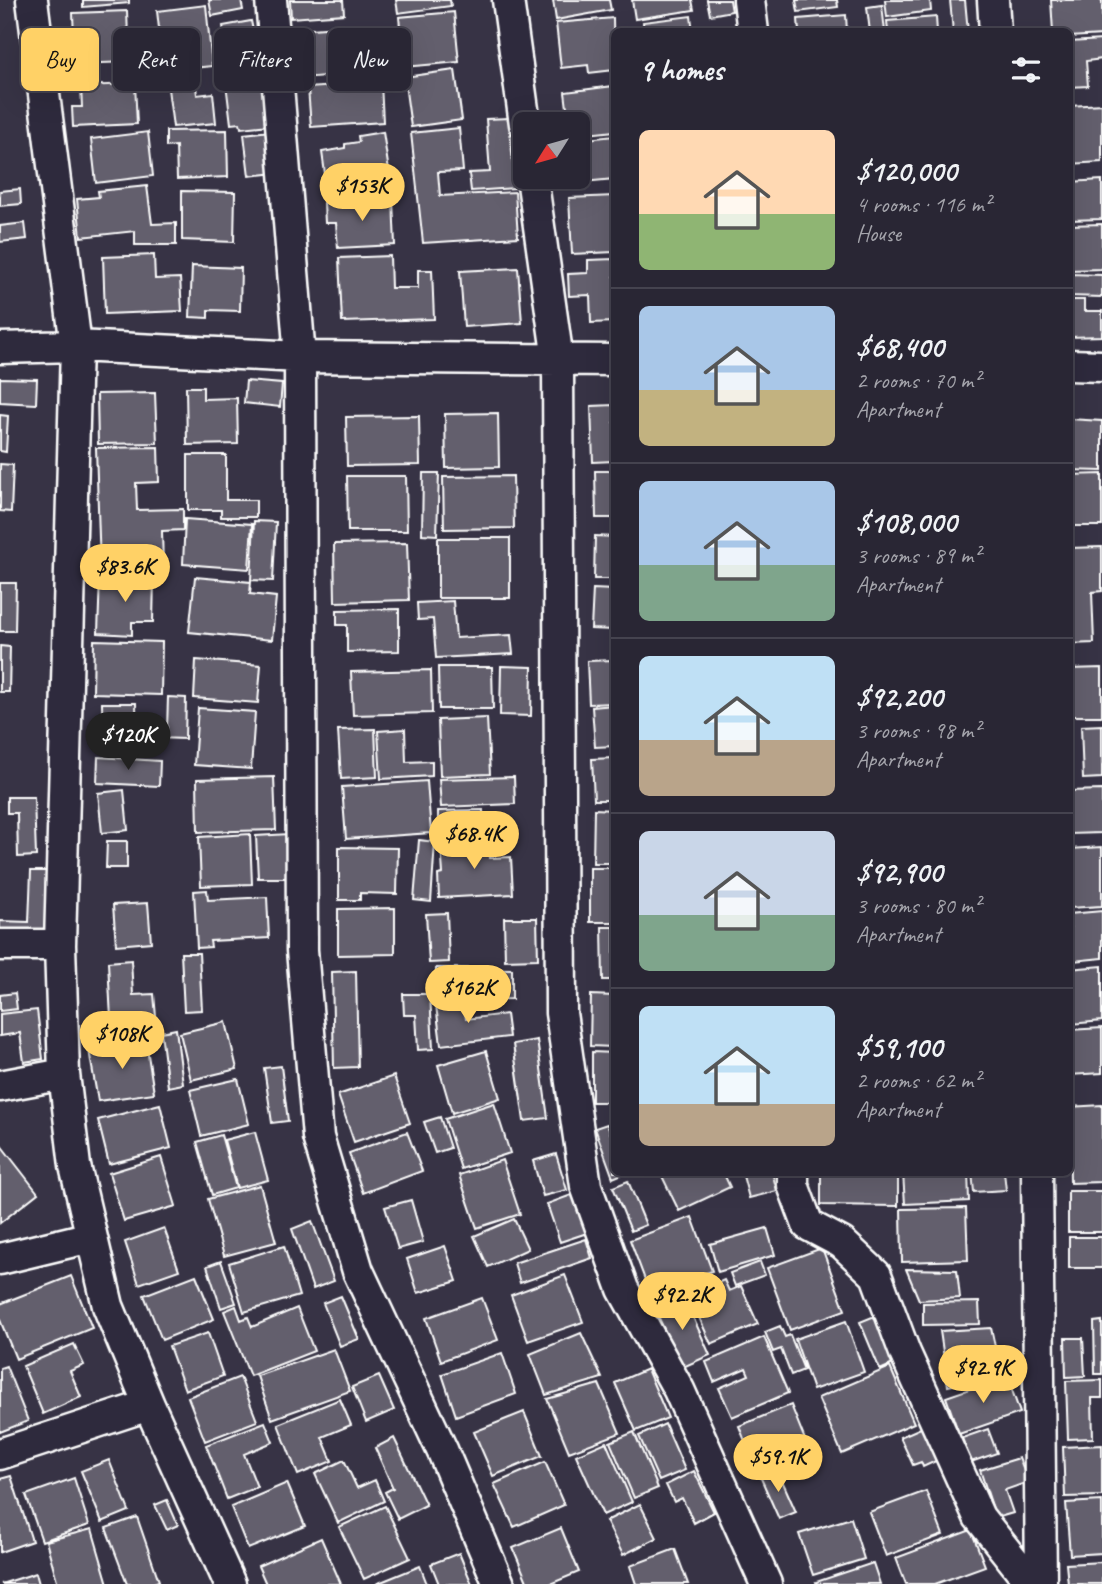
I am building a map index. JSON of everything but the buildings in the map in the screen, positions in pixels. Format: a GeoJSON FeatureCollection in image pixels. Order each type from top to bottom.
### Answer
{"type":"FeatureCollection","features":[{"type":"Feature","properties":{"kind":"street"},"geometry":{"type":"LineString","coordinates":[[32,0],[76,346],[61,946],[64,1074],[75,1166],[108,1306],[149,1405],[230,1584]]}},
{"type":"Feature","properties":{"kind":"street"},"geometry":{"type":"LineString","coordinates":[[271,0],[300,357],[302,950],[318,1137],[358,1271],[443,1452],[499,1584]]}},
{"type":"Feature","properties":{"kind":"street"},"geometry":{"type":"LineString","coordinates":[[508,0],[523,112]]}},
{"type":"Feature","properties":{"kind":"street"},"geometry":{"type":"LineString","coordinates":[[749,0],[752,28]]}},
{"type":"Feature","properties":{"kind":"street"},"geometry":{"type":"LineString","coordinates":[[993,0],[995,28]]}},
{"type":"Feature","properties":{"kind":"street"},"geometry":{"type":"LineString","coordinates":[[535,189],[558,360],[561,1013],[586,1186],[623,1289],[679,1391],[766,1584]]}},
{"type":"Feature","properties":{"kind":"street"},"geometry":{"type":"LineString","coordinates":[[0,348],[76,346],[300,357],[611,360]]}},
{"type":"Feature","properties":{"kind":"street"},"geometry":{"type":"LineString","coordinates":[[1073,365],[1102,366]]}},
{"type":"Feature","properties":{"kind":"street"},"geometry":{"type":"LineString","coordinates":[[0,945],[61,946]]}},
{"type":"Feature","properties":{"kind":"street"},"geometry":{"type":"LineString","coordinates":[[0,1086],[64,1074]]}},
{"type":"Feature","properties":{"kind":"street"},"geometry":{"type":"LineString","coordinates":[[793,1176],[793,1185],[808,1226],[842,1243],[876,1275],[905,1353],[979,1517],[1032,1584]]}},
{"type":"Feature","properties":{"kind":"street"},"geometry":{"type":"LineString","coordinates":[[1037,1176],[1041,1584]]}},
{"type":"Feature","properties":{"kind":"street"},"geometry":{"type":"LineString","coordinates":[[0,1259],[91,1237]]}},
{"type":"Feature","properties":{"kind":"street"},"geometry":{"type":"LineString","coordinates":[[0,1454],[149,1405]]}}]}
